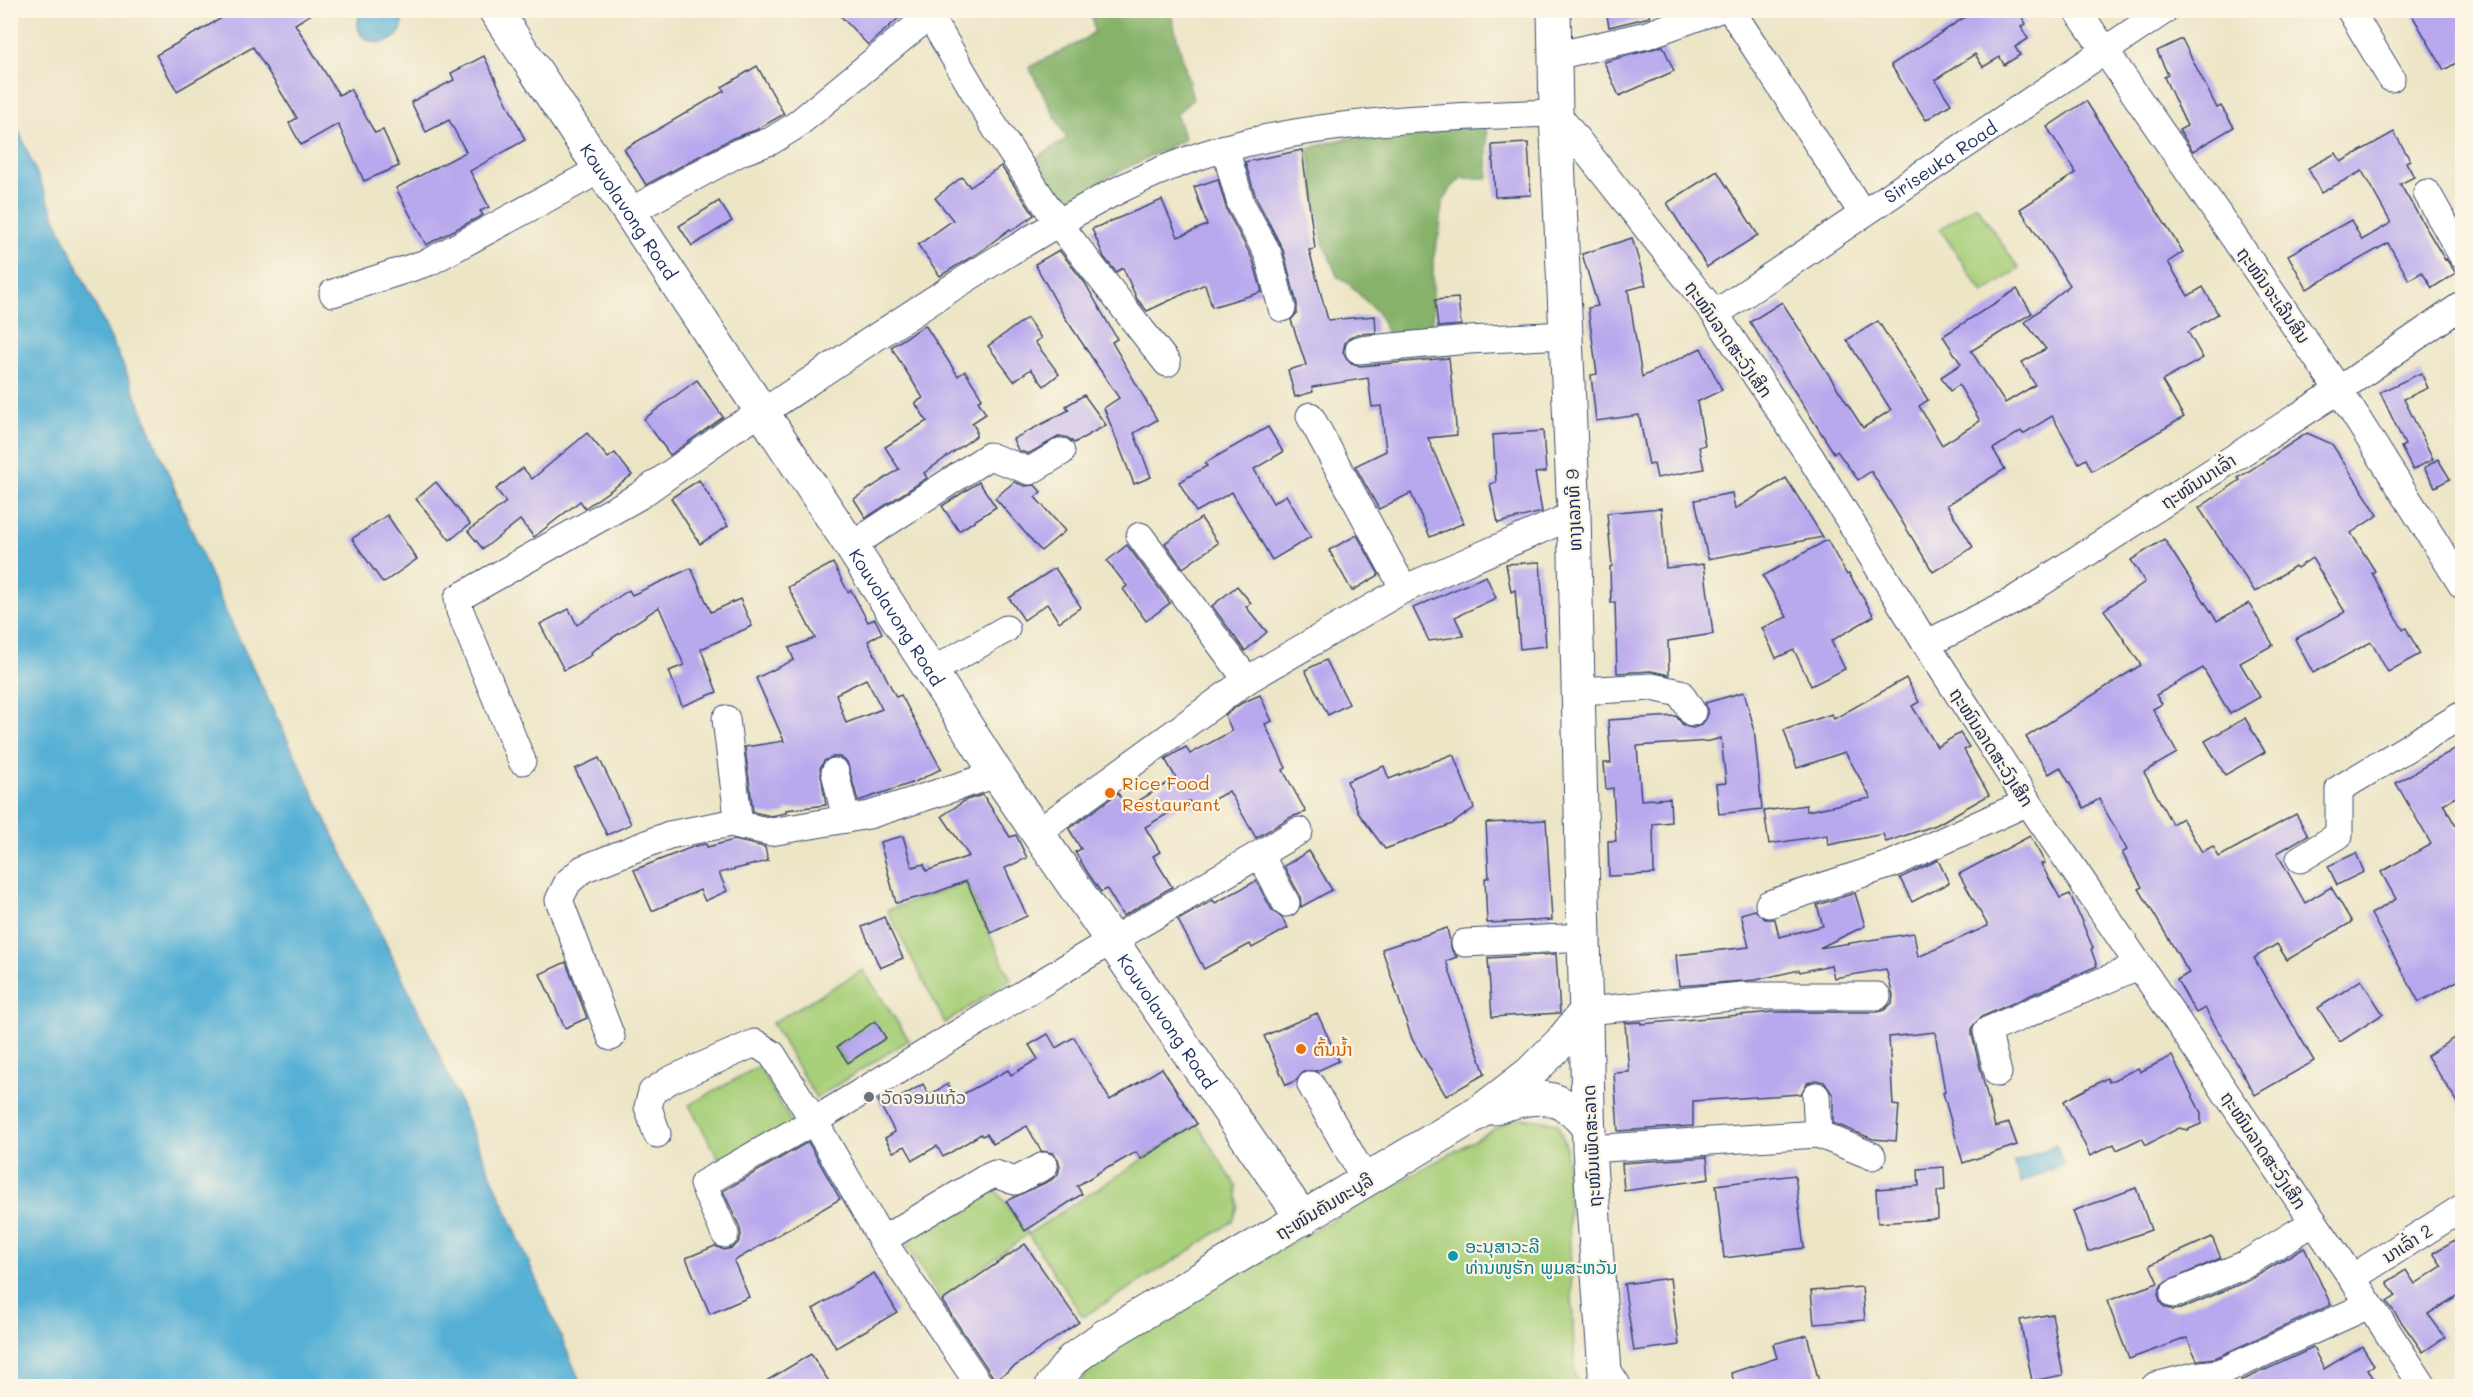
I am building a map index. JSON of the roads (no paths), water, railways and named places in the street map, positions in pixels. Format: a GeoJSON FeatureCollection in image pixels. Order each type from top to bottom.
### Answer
{"type":"FeatureCollection","features":[{"type":"Feature","properties":{"kind":"main road","name":"Kouvolavong Road"},"geometry":{"type":"LineString","coordinates":[[495,10],[851,546],[997,774],[1303,1219]]}},
{"type":"Feature","properties":{"kind":"main road","name":"ທາງເລກທີ 9"},"geometry":{"type":"LineString","coordinates":[[1554,10],[1556,112],[1574,515],[1586,1011]]}},
{"type":"Feature","properties":{"kind":"main road","name":"ຖະໜົນຄັນທະບູລີ"},"geometry":{"type":"LineString","coordinates":[[1052,1386],[1073,1359],[1103,1337],[1478,1113],[1530,1072],[1561,1042],[1586,1011]]}},
{"type":"Feature","properties":{"kind":"main road","name":"ຖະໜົນເພັດສະລາດ"},"geometry":{"type":"LineString","coordinates":[[1586,1011],[1589,1139],[1605,1372],[1614,1386]]}},
{"type":"Feature","properties":{"kind":"main road"},"geometry":{"type":"LineString","coordinates":[[1478,1113],[1524,1098],[1552,1099],[1576,1111],[1589,1139]]}},
{"type":"Feature","properties":{"kind":"street"},"geometry":{"type":"LineString","coordinates":[[1555,56],[1647,35],[1717,10]]}},
{"type":"Feature","properties":{"kind":"street"},"geometry":{"type":"LineString","coordinates":[[1731,10],[1863,214]]}},
{"type":"Feature","properties":{"kind":"street","name":"ຖະໜົນຈະເລີນສິນ"},"geometry":{"type":"LineString","coordinates":[[2077,10],[2339,390],[2463,585]]}},
{"type":"Feature","properties":{"kind":"street","name":"Siriseuka Road"},"geometry":{"type":"LineString","coordinates":[[1715,314],[2165,10]]}},
{"type":"Feature","properties":{"kind":"street"},"geometry":{"type":"LineString","coordinates":[[2350,10],[2391,78]]}},
{"type":"Feature","properties":{"kind":"street"},"geometry":{"type":"LineString","coordinates":[[629,212],[704,157],[740,152],[771,141],[795,126],[933,13],[996,129],[1058,223],[1167,363]]}},
{"type":"Feature","properties":{"kind":"street"},"geometry":{"type":"LineString","coordinates":[[522,761],[460,611],[458,598],[639,496],[733,429],[762,413],[949,290],[1058,223],[1111,194],[1176,165],[1225,148],[1302,133],[1412,118],[1556,112]]}},
{"type":"Feature","properties":{"kind":"street","name":"ຖະໜົນລາດສະວົງເສິກ"},"geometry":{"type":"LineString","coordinates":[[1556,112],[1715,314],[1811,458],[1926,644],[2028,802],[2423,1386]]}},
{"type":"Feature","properties":{"kind":"street"},"geometry":{"type":"LineString","coordinates":[[1225,148],[1241,204],[1268,254],[1282,308]]}},
{"type":"Feature","properties":{"kind":"street"},"geometry":{"type":"LineString","coordinates":[[333,293],[429,262],[601,169]]}},
{"type":"Feature","properties":{"kind":"street"},"geometry":{"type":"LineString","coordinates":[[2427,193],[2463,255]]}},
{"type":"Feature","properties":{"kind":"street","name":"ຖະໜົນນາເລົ່າ"},"geometry":{"type":"LineString","coordinates":[[1926,644],[2011,602],[2339,390],[2463,305]]}},
{"type":"Feature","properties":{"kind":"street"},"geometry":{"type":"LineString","coordinates":[[1359,350],[1469,340],[1565,335]]}},
{"type":"Feature","properties":{"kind":"street"},"geometry":{"type":"LineString","coordinates":[[1310,416],[1404,589]]}},
{"type":"Feature","properties":{"kind":"street"},"geometry":{"type":"LineString","coordinates":[[851,546],[988,456],[1030,471],[1061,452]]}},
{"type":"Feature","properties":{"kind":"street"},"geometry":{"type":"LineString","coordinates":[[1037,832],[1247,680],[1404,589],[1574,515]]}},
{"type":"Feature","properties":{"kind":"street"},"geometry":{"type":"LineString","coordinates":[[1140,536],[1247,680]]}},
{"type":"Feature","properties":{"kind":"street"},"geometry":{"type":"LineString","coordinates":[[932,671],[1006,629]]}},
{"type":"Feature","properties":{"kind":"street"},"geometry":{"type":"LineString","coordinates":[[1578,691],[1652,687],[1680,693],[1692,712]]}},
{"type":"Feature","properties":{"kind":"street"},"geometry":{"type":"LineString","coordinates":[[2300,859],[2339,836],[2339,789],[2463,715]]}},
{"type":"Feature","properties":{"kind":"street"},"geometry":{"type":"LineString","coordinates":[[726,719],[739,825]]}},
{"type":"Feature","properties":{"kind":"street"},"geometry":{"type":"LineString","coordinates":[[836,772],[846,819]]}},
{"type":"Feature","properties":{"kind":"street"},"geometry":{"type":"LineString","coordinates":[[611,1037],[559,900],[568,882],[583,869],[669,835],[731,823],[771,832],[869,815],[997,774]]}},
{"type":"Feature","properties":{"kind":"street"},"geometry":{"type":"LineString","coordinates":[[1769,904],[1892,864],[2028,802]]}},
{"type":"Feature","properties":{"kind":"street"},"geometry":{"type":"LineString","coordinates":[[725,1234],[704,1184],[814,1121],[1299,831]]}},
{"type":"Feature","properties":{"kind":"street"},"geometry":{"type":"LineString","coordinates":[[1260,855],[1286,903]]}},
{"type":"Feature","properties":{"kind":"street"},"geometry":{"type":"LineString","coordinates":[[1465,943],[1584,937]]}},
{"type":"Feature","properties":{"kind":"street"},"geometry":{"type":"LineString","coordinates":[[1998,1073],[1988,1031],[2138,966]]}},
{"type":"Feature","properties":{"kind":"street"},"geometry":{"type":"LineString","coordinates":[[1586,1011],[1742,996],[1877,996]]}},
{"type":"Feature","properties":{"kind":"street"},"geometry":{"type":"LineString","coordinates":[[657,1134],[648,1107],[652,1092],[670,1080],[755,1042],[772,1054],[814,1121],[882,1240],[980,1386]]}},
{"type":"Feature","properties":{"kind":"street"},"geometry":{"type":"LineString","coordinates":[[1311,1085],[1366,1181]]}},
{"type":"Feature","properties":{"kind":"street"},"geometry":{"type":"LineString","coordinates":[[1816,1096],[1818,1134]]}},
{"type":"Feature","properties":{"kind":"street"},"geometry":{"type":"LineString","coordinates":[[1589,1139],[1818,1134],[1872,1156]]}},
{"type":"Feature","properties":{"kind":"street"},"geometry":{"type":"LineString","coordinates":[[882,1240],[986,1178],[995,1174],[1015,1181],[1044,1166]]}},
{"type":"Feature","properties":{"kind":"street","name":"ນາເລົ່າ 2"},"geometry":{"type":"LineString","coordinates":[[2352,1278],[2463,1208]]}},
{"type":"Feature","properties":{"kind":"street"},"geometry":{"type":"LineString","coordinates":[[2174,1294],[2244,1264],[2314,1222]]}},
{"type":"Feature","properties":{"kind":"street"},"geometry":{"type":"LineString","coordinates":[[2155,1386],[2194,1376],[2219,1373],[2369,1305]]}},
{"type":"Feature","properties":{"kind":"water"},"geometry":{"type":"Polygon","coordinates":[[[361,11],[399,11],[402,24],[398,34],[390,40],[370,41],[362,35],[358,25],[361,11]]]}},
{"type":"Feature","properties":{"kind":"water"},"geometry":{"type":"Polygon","coordinates":[[[10,110],[57,222],[127,374],[224,608],[438,1052],[582,1386],[11,1386],[10,110]]]}},
{"type":"Feature","properties":{"kind":"water"},"geometry":{"type":"Polygon","coordinates":[[[2056,1145],[2064,1164],[2021,1183],[2013,1163],[2056,1145]]]}},
{"type":"Feature","properties":{"kind":"place","name":"Rice Food Restaurant"},"geometry":{"type":"Point","coordinates":[1110,793]}},
{"type":"Feature","properties":{"kind":"place","name":"ຕົ້ນນໍ້າ"},"geometry":{"type":"Point","coordinates":[1301,1049]}},
{"type":"Feature","properties":{"kind":"place","name":"ວັດຈອມແກ້ວ"},"geometry":{"type":"Point","coordinates":[869,1097]}},
{"type":"Feature","properties":{"kind":"place","name":"ອະນຸສາວະລີ ທ່ານໜູຮັກ ພູມສະຫວັນ"},"geometry":{"type":"Point","coordinates":[1453,1256]}}]}
